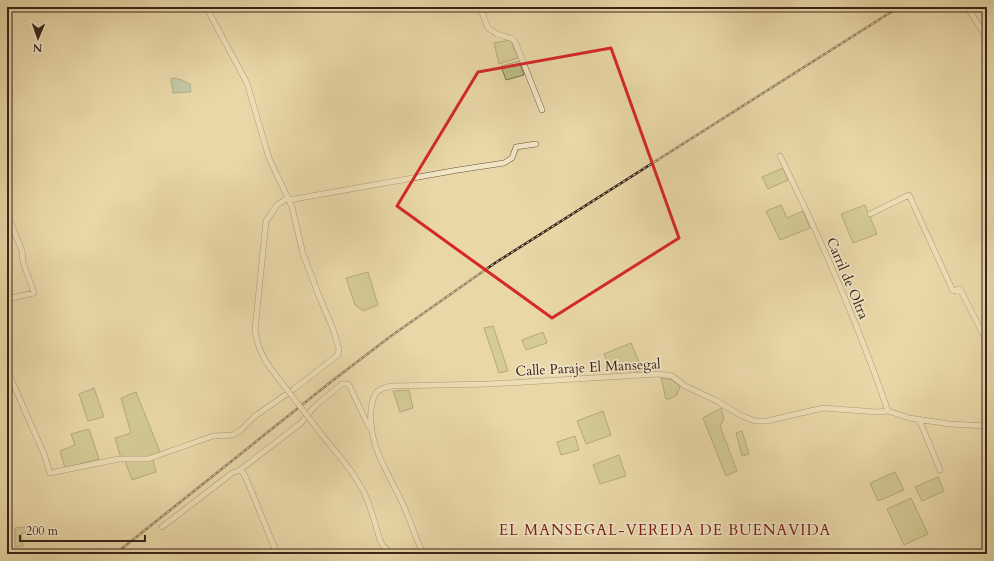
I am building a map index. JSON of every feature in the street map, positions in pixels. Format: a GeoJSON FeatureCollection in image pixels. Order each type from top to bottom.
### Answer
{"type":"FeatureCollection","features":[{"type":"Feature","properties":{"kind":"street"},"geometry":{"type":"LineString","coordinates":[[7,370],[44,454],[50,473],[118,459],[148,459],[213,436],[227,437],[236,434],[255,416],[306,380],[339,353],[338,343],[333,328],[303,254],[289,199],[269,158],[247,83],[206,7]]}},
{"type":"Feature","properties":{"kind":"street"},"geometry":{"type":"LineString","coordinates":[[480,7],[488,28],[497,34],[513,39],[542,110]]}},
{"type":"Feature","properties":{"kind":"street"},"geometry":{"type":"LineString","coordinates":[[967,7],[987,38]]}},
{"type":"Feature","properties":{"kind":"street"},"geometry":{"type":"LineString","coordinates":[[392,554],[383,546],[380,540],[367,499],[349,468],[263,358],[256,340],[255,330],[262,248],[266,221],[277,205],[289,199],[504,163],[512,158],[516,147],[536,144]]}},
{"type":"Feature","properties":{"kind":"street","name":"Carril de Oltra"},"geometry":{"type":"LineString","coordinates":[[780,156],[798,193],[855,323],[888,411]]}},
{"type":"Feature","properties":{"kind":"street"},"geometry":{"type":"LineString","coordinates":[[870,214],[909,195],[953,291],[960,289],[987,342]]}},
{"type":"Feature","properties":{"kind":"street"},"geometry":{"type":"LineString","coordinates":[[7,213],[20,245],[34,293],[7,300]]}},
{"type":"Feature","properties":{"kind":"street","name":"Calle Paraje El Mansegal"},"geometry":{"type":"LineString","coordinates":[[371,430],[372,399],[375,393],[379,390],[392,386],[490,384],[659,374],[672,376],[685,386],[718,401],[740,415],[755,421],[767,421],[823,408],[876,412],[888,411],[909,418],[950,424],[987,426]]}},
{"type":"Feature","properties":{"kind":"street"},"geometry":{"type":"LineString","coordinates":[[162,527],[232,473],[246,468],[301,423],[314,407],[342,384],[348,384],[371,430],[373,440],[384,468],[401,500],[423,554]]}},
{"type":"Feature","properties":{"kind":"street"},"geometry":{"type":"LineString","coordinates":[[919,419],[940,470]]}},
{"type":"Feature","properties":{"kind":"street"},"geometry":{"type":"LineString","coordinates":[[240,470],[244,474],[249,485],[277,554]]}},
{"type":"Feature","properties":{"kind":"highlighted area"},"geometry":{"type":"Polygon","coordinates":[[[611,48],[679,238],[552,318],[397,206],[478,72],[611,48]]]}},
{"type":"Feature","properties":{"kind":"green space"},"geometry":{"type":"Polygon","coordinates":[[[511,40],[518,58],[499,64],[494,43],[511,40]]]}},
{"type":"Feature","properties":{"kind":"green space"},"geometry":{"type":"Polygon","coordinates":[[[519,61],[524,75],[506,80],[501,66],[519,61]]]}},
{"type":"Feature","properties":{"kind":"green space"},"geometry":{"type":"Polygon","coordinates":[[[783,168],[788,180],[768,189],[762,177],[783,168]]]}},
{"type":"Feature","properties":{"kind":"green space"},"geometry":{"type":"Polygon","coordinates":[[[781,205],[787,218],[803,211],[810,228],[780,240],[766,211],[781,205]]]}},
{"type":"Feature","properties":{"kind":"green space"},"geometry":{"type":"Polygon","coordinates":[[[865,205],[877,234],[853,243],[841,214],[865,205]]]}},
{"type":"Feature","properties":{"kind":"green space"},"geometry":{"type":"Polygon","coordinates":[[[368,272],[378,305],[363,311],[355,305],[346,278],[368,272]]]}},
{"type":"Feature","properties":{"kind":"green space"},"geometry":{"type":"Polygon","coordinates":[[[493,326],[508,371],[499,373],[484,328],[493,326]]]}},
{"type":"Feature","properties":{"kind":"green space"},"geometry":{"type":"Polygon","coordinates":[[[543,332],[547,343],[526,350],[522,340],[543,332]]]}},
{"type":"Feature","properties":{"kind":"green space"},"geometry":{"type":"Polygon","coordinates":[[[631,343],[643,371],[611,372],[604,354],[631,343]]]}},
{"type":"Feature","properties":{"kind":"green space"},"geometry":{"type":"Polygon","coordinates":[[[661,378],[672,380],[680,386],[677,395],[666,399],[661,378]]]}},
{"type":"Feature","properties":{"kind":"green space"},"geometry":{"type":"Polygon","coordinates":[[[94,388],[104,417],[88,421],[79,394],[94,388]]]}},
{"type":"Feature","properties":{"kind":"green space"},"geometry":{"type":"Polygon","coordinates":[[[409,390],[413,408],[400,412],[393,391],[409,390]]]}},
{"type":"Feature","properties":{"kind":"green space"},"geometry":{"type":"Polygon","coordinates":[[[136,392],[160,452],[152,455],[156,472],[132,480],[125,461],[122,462],[115,438],[131,433],[121,398],[136,392]]]}},
{"type":"Feature","properties":{"kind":"green space"},"geometry":{"type":"Polygon","coordinates":[[[721,408],[724,419],[720,426],[737,471],[726,476],[703,418],[721,408]]]}},
{"type":"Feature","properties":{"kind":"green space"},"geometry":{"type":"Polygon","coordinates":[[[603,411],[611,435],[586,444],[577,421],[603,411]]]}},
{"type":"Feature","properties":{"kind":"green space"},"geometry":{"type":"Polygon","coordinates":[[[89,429],[99,459],[65,468],[60,451],[75,445],[71,434],[89,429]]]}},
{"type":"Feature","properties":{"kind":"green space"},"geometry":{"type":"Polygon","coordinates":[[[742,431],[749,454],[742,456],[736,433],[742,431]]]}},
{"type":"Feature","properties":{"kind":"green space"},"geometry":{"type":"Polygon","coordinates":[[[575,436],[579,450],[561,455],[557,442],[575,436]]]}},
{"type":"Feature","properties":{"kind":"green space"},"geometry":{"type":"Polygon","coordinates":[[[619,455],[626,476],[600,484],[593,465],[619,455]]]}},
{"type":"Feature","properties":{"kind":"green space"},"geometry":{"type":"Polygon","coordinates":[[[895,472],[904,490],[878,501],[870,483],[895,472]]]}},
{"type":"Feature","properties":{"kind":"green space"},"geometry":{"type":"Polygon","coordinates":[[[938,477],[944,491],[922,501],[915,487],[938,477]]]}},
{"type":"Feature","properties":{"kind":"green space"},"geometry":{"type":"Polygon","coordinates":[[[911,498],[928,534],[904,545],[887,509],[911,498]]]}},
{"type":"Feature","properties":{"kind":"green space"},"geometry":{"type":"Polygon","coordinates":[[[32,526],[33,531],[21,534],[23,546],[15,547],[15,528],[32,526]]]}},
{"type":"Feature","properties":{"kind":"shaded area"},"geometry":{"type":"Polygon","coordinates":[[[173,78],[190,84],[191,92],[173,93],[171,79],[173,78]]]}},
{"type":"Feature","properties":{"kind":"railway"},"geometry":{"type":"LineString","coordinates":[[115,554],[332,381],[391,336],[495,263],[899,7]]}},
{"type":"Feature","properties":{"kind":"district","name":"EL MANSEGAL-VEREDA DE BUENAVIDA"},"geometry":{"type":"Point","coordinates":[665,530]}}]}
